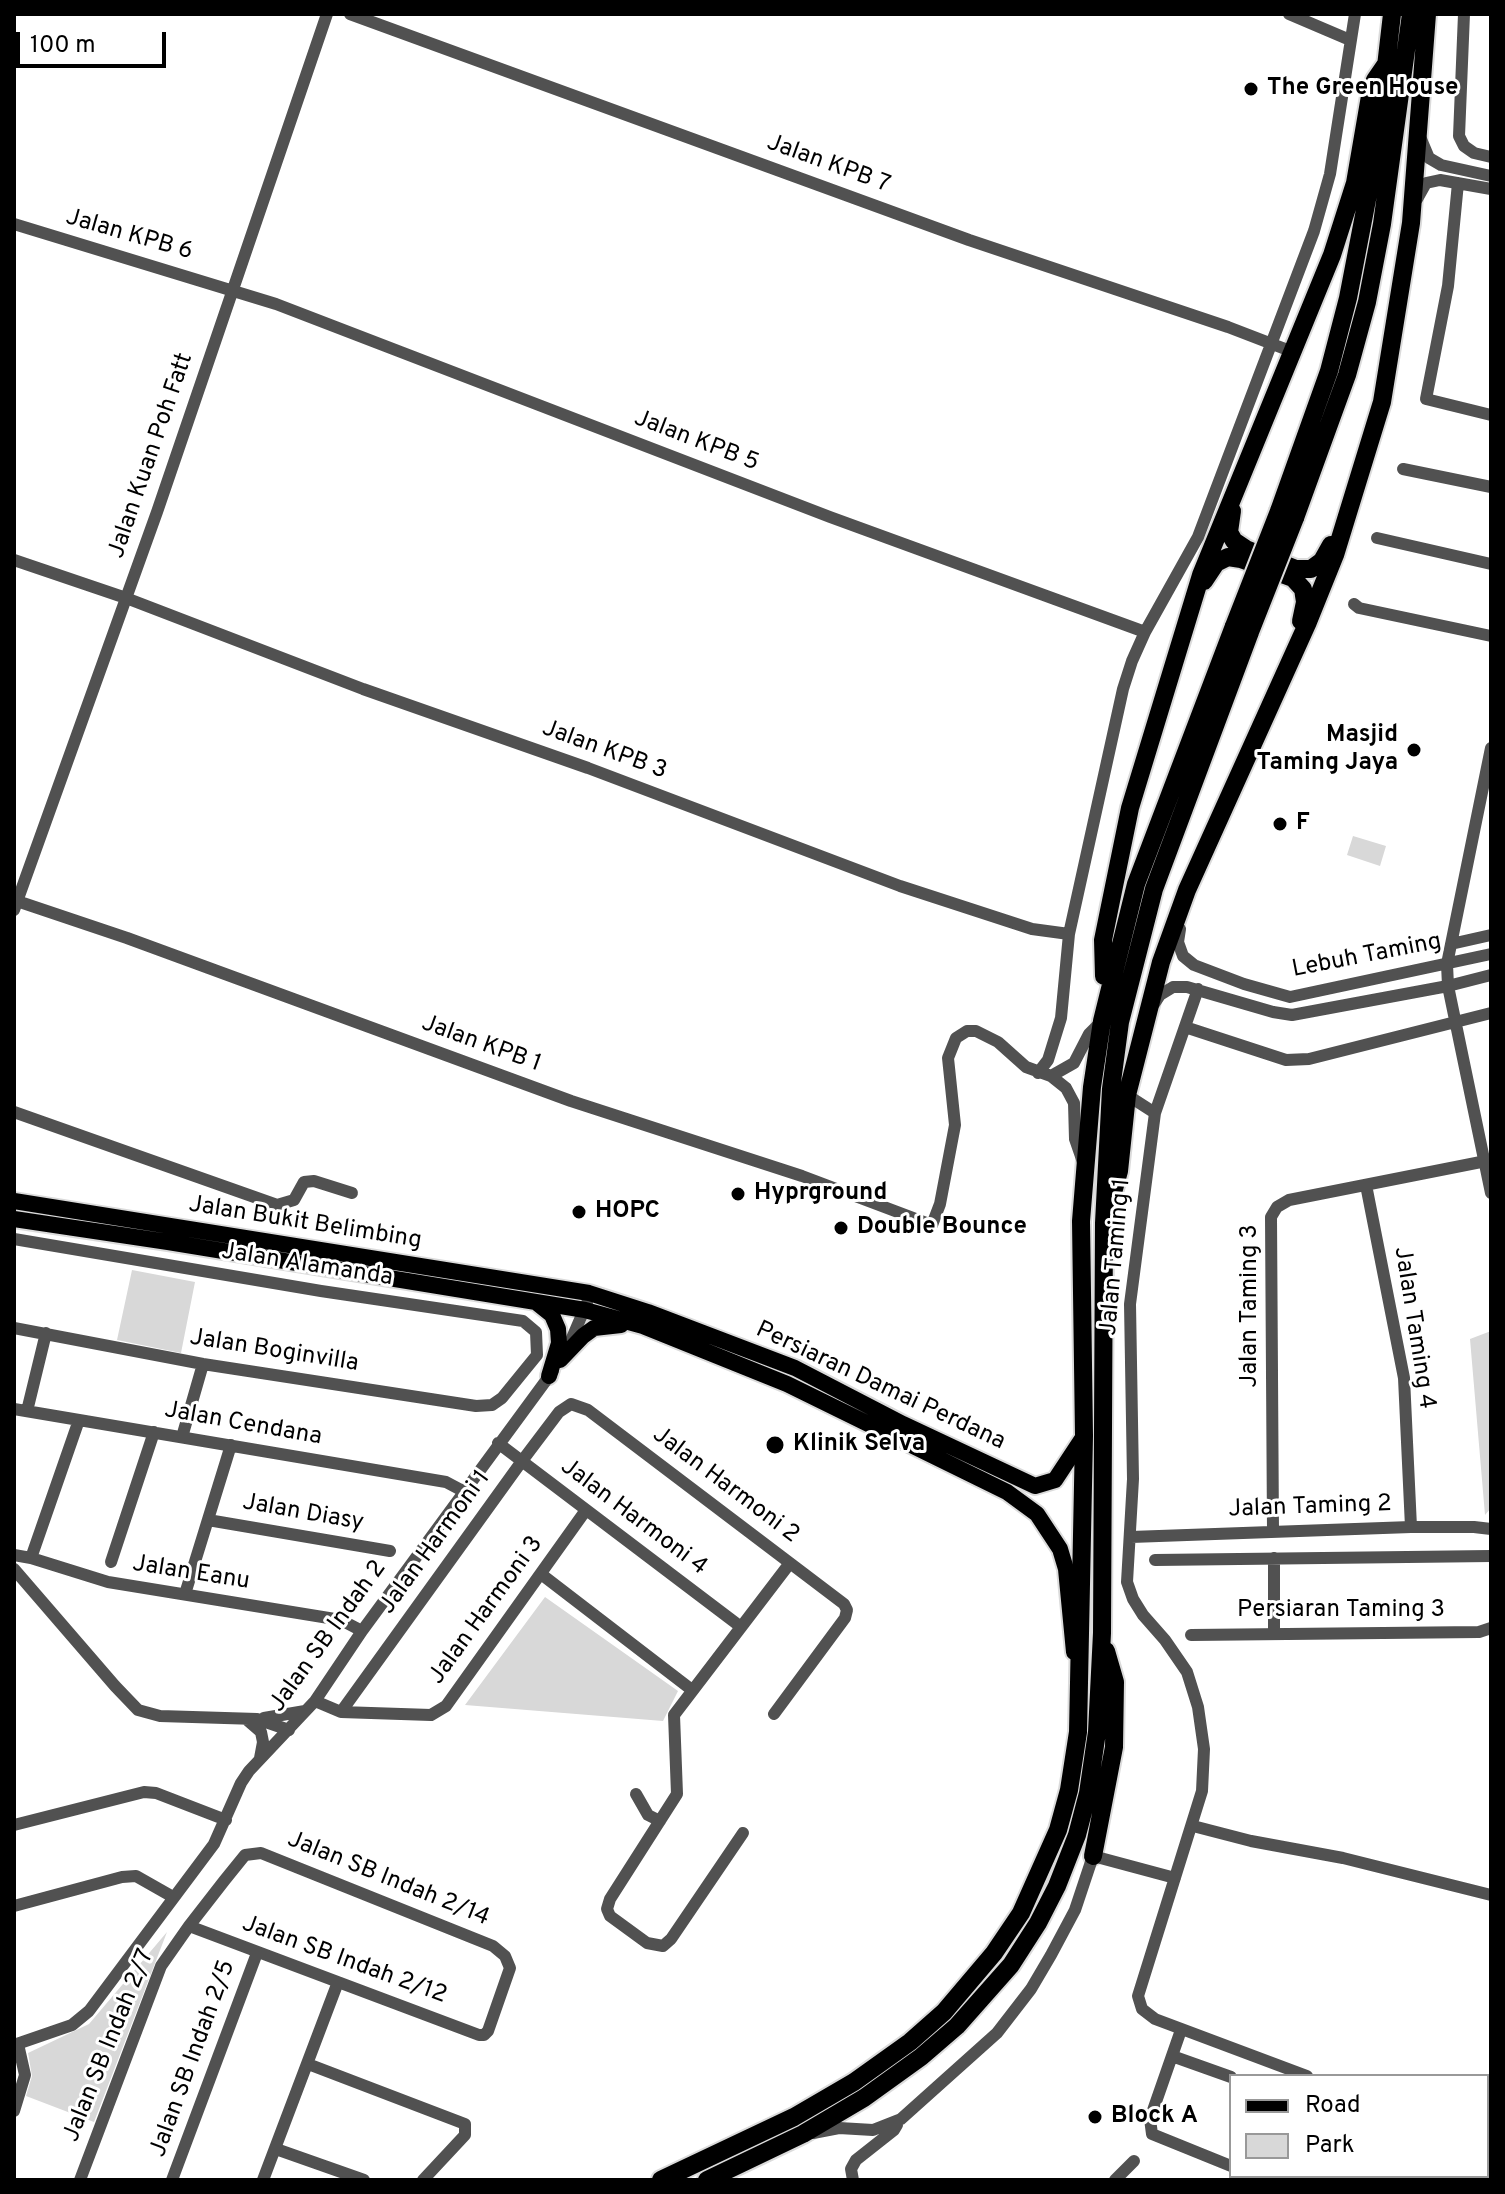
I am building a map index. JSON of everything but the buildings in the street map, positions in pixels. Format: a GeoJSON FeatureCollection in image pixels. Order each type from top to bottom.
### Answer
{"type":"FeatureCollection","features":[{"type":"Feature","properties":{"kind":"highway"},"geometry":{"type":"LineString","coordinates":[[1287,514],[1348,298],[1376,153],[1392,14]]}},
{"type":"Feature","properties":{"kind":"highway"},"geometry":{"type":"LineString","coordinates":[[661,2180],[794,2117],[854,2082],[910,2042],[944,2012],[972,1981],[1021,1913],[1058,1830],[1069,1790],[1078,1732],[1084,1436],[1081,1221],[1085,1165],[1107,995],[1136,884],[1347,375],[1367,302],[1387,197],[1411,14]]}},
{"type":"Feature","properties":{"kind":"highway"},"geometry":{"type":"LineString","coordinates":[[1104,1223],[1119,1171],[1127,1095],[1161,962],[1187,890],[1335,555],[1382,402],[1411,223],[1427,14]]}},
{"type":"Feature","properties":{"kind":"highway"},"geometry":{"type":"LineString","coordinates":[[1107,995],[1103,940],[1130,808],[1201,575],[1346,214],[1360,160],[1370,96],[1375,80],[1386,64]]}},
{"type":"Feature","properties":{"kind":"highway"},"geometry":{"type":"LineString","coordinates":[[1239,486],[1229,519],[1229,532],[1234,541],[1296,569],[1311,569],[1322,561],[1352,503]]}},
{"type":"Feature","properties":{"kind":"highway"},"geometry":{"type":"LineString","coordinates":[[1192,605],[1206,576],[1216,563],[1228,557],[1293,578],[1303,589],[1305,602],[1295,648]]}},
{"type":"Feature","properties":{"kind":"highway"},"geometry":{"type":"LineString","coordinates":[[707,2180],[803,2134],[864,2098],[921,2057],[957,2026],[1011,1965],[1038,1923],[1077,1835],[1088,1793],[1097,1732],[1102,1633],[1104,1223],[1111,1089],[1120,1022],[1154,889],[1242,629]]}},
{"type":"Feature","properties":{"kind":"highway"},"geometry":{"type":"LineString","coordinates":[[1093,1856],[1109,1775],[1115,1713],[1115,1682],[1102,1633]]}},
{"type":"Feature","properties":{"kind":"main road","name":"Jalan Bukit Belimbing"},"geometry":{"type":"LineString","coordinates":[[14,1201],[589,1293]]}},
{"type":"Feature","properties":{"kind":"main road","name":"Jalan Bukit Belimbing"},"geometry":{"type":"LineString","coordinates":[[14,1219],[585,1310]]}},
{"type":"Feature","properties":{"kind":"main road","name":"Persiaran Damai Perdana"},"geometry":{"type":"LineString","coordinates":[[589,1293],[795,1368],[1025,1483],[1045,1485],[1055,1480],[1084,1436]]}},
{"type":"Feature","properties":{"kind":"main road"},"geometry":{"type":"LineString","coordinates":[[536,1302],[552,1315],[558,1329],[559,1343],[549,1376]]}},
{"type":"Feature","properties":{"kind":"main road","name":"Persiaran Damai Perdana"},"geometry":{"type":"LineString","coordinates":[[585,1310],[643,1326],[787,1384],[1020,1500],[1037,1514],[1060,1549],[1066,1569],[1071,1640],[1079,1677]]}},
{"type":"Feature","properties":{"kind":"main road"},"geometry":{"type":"LineString","coordinates":[[560,1360],[594,1328],[609,1324],[643,1326]]}},
{"type":"Feature","properties":{"kind":"street","name":"Jalan Kuan Poh Fatt"},"geometry":{"type":"LineString","coordinates":[[15,904],[126,598],[327,14]]}},
{"type":"Feature","properties":{"kind":"street","name":"Jalan KPB 7"},"geometry":{"type":"LineString","coordinates":[[350,14],[969,240],[1293,352]]}},
{"type":"Feature","properties":{"kind":"street"},"geometry":{"type":"LineString","coordinates":[[1289,14],[1350,40]]}},
{"type":"Feature","properties":{"kind":"street"},"geometry":{"type":"LineString","coordinates":[[1044,1074],[1061,1018],[1069,934],[1116,718],[1132,661],[1198,537],[1314,231],[1330,174],[1355,14]]}},
{"type":"Feature","properties":{"kind":"street"},"geometry":{"type":"LineString","coordinates":[[1464,14],[1459,136],[1464,146],[1474,153],[1491,157]]}},
{"type":"Feature","properties":{"kind":"street"},"geometry":{"type":"LineString","coordinates":[[1418,120],[1422,145],[1429,158],[1441,165],[1491,176]]}},
{"type":"Feature","properties":{"kind":"street"},"geometry":{"type":"LineString","coordinates":[[1411,223],[1418,194],[1426,183],[1440,180],[1491,189]]}},
{"type":"Feature","properties":{"kind":"street"},"geometry":{"type":"LineString","coordinates":[[1458,183],[1448,286],[1426,399],[1491,415]]}},
{"type":"Feature","properties":{"kind":"street","name":"Jalan KPB 6"},"geometry":{"type":"LineString","coordinates":[[14,224],[232,289]]}},
{"type":"Feature","properties":{"kind":"street","name":"Jalan KPB 5"},"geometry":{"type":"LineString","coordinates":[[232,289],[467,375],[822,514],[1145,632]]}},
{"type":"Feature","properties":{"kind":"street"},"geometry":{"type":"LineString","coordinates":[[1403,469],[1491,487]]}},
{"type":"Feature","properties":{"kind":"street"},"geometry":{"type":"LineString","coordinates":[[1377,538],[1491,564]]}},
{"type":"Feature","properties":{"kind":"street","name":"Jalan KPB 3"},"geometry":{"type":"LineString","coordinates":[[14,560],[126,598],[363,689],[588,768],[900,886],[1032,929],[1069,934]]}},
{"type":"Feature","properties":{"kind":"street"},"geometry":{"type":"LineString","coordinates":[[1354,604],[1359,608],[1491,636]]}},
{"type":"Feature","properties":{"kind":"street"},"geometry":{"type":"LineString","coordinates":[[1491,748],[1487,787],[1447,964],[1448,986],[1488,1160],[1491,1193]]}},
{"type":"Feature","properties":{"kind":"street","name":"Lebuh Taming"},"geometry":{"type":"LineString","coordinates":[[1187,890],[1178,942],[1183,956],[1205,971],[1277,995],[1306,995],[1491,954]]}},
{"type":"Feature","properties":{"kind":"street","name":"Jalan KPB 1"},"geometry":{"type":"LineString","coordinates":[[15,904],[127,938],[571,1101],[802,1176],[932,1225],[940,1204],[955,1125],[948,1058],[956,1038],[967,1031],[987,1035],[1026,1067],[1044,1074]]}},
{"type":"Feature","properties":{"kind":"street"},"geometry":{"type":"LineString","coordinates":[[1451,944],[1491,935]]}},
{"type":"Feature","properties":{"kind":"street","name":"Lebuh Taming"},"geometry":{"type":"LineString","coordinates":[[1145,1017],[1160,995],[1173,987],[1198,989],[1292,1015],[1491,975]]}},
{"type":"Feature","properties":{"kind":"street","name":"Jalan Taming 1"},"geometry":{"type":"LineString","coordinates":[[1198,989],[1155,1113],[1130,1304],[1131,1537],[1127,1582],[1133,1599],[1187,1672],[1198,1707],[1204,1749],[1202,1791],[1138,1996],[1142,2009],[1155,2019],[1302,2074]]}},
{"type":"Feature","properties":{"kind":"street"},"geometry":{"type":"LineString","coordinates":[[1185,1027],[1286,1060],[1309,1059],[1491,1013]]}},
{"type":"Feature","properties":{"kind":"street"},"geometry":{"type":"LineString","coordinates":[[1044,1074],[1074,1063],[1089,1034],[1102,1021]]}},
{"type":"Feature","properties":{"kind":"street"},"geometry":{"type":"LineString","coordinates":[[1044,1074],[1071,1094],[1075,1139],[1085,1165]]}},
{"type":"Feature","properties":{"kind":"street"},"geometry":{"type":"LineString","coordinates":[[1127,1095],[1155,1113]]}},
{"type":"Feature","properties":{"kind":"street"},"geometry":{"type":"LineString","coordinates":[[14,1112],[277,1205],[294,1200],[304,1182],[314,1181],[352,1193]]}},
{"type":"Feature","properties":{"kind":"street","name":"Jalan Taming 3"},"geometry":{"type":"LineString","coordinates":[[1273,1531],[1271,1217],[1277,1207],[1289,1200],[1488,1160]]}},
{"type":"Feature","properties":{"kind":"street","name":"Jalan Taming 4"},"geometry":{"type":"LineString","coordinates":[[1366,1185],[1404,1378],[1411,1527]]}},
{"type":"Feature","properties":{"kind":"street","name":"Jalan Alamanda"},"geometry":{"type":"LineString","coordinates":[[14,1239],[336,1294],[523,1321],[536,1332],[537,1355],[519,1380]]}},
{"type":"Feature","properties":{"kind":"street","name":"Jalan SB Indah 2"},"geometry":{"type":"LineString","coordinates":[[16,2045],[81,2020],[214,1844],[241,1783],[260,1758],[311,1706],[362,1631],[549,1376],[575,1335],[589,1293]]}},
{"type":"Feature","properties":{"kind":"street","name":"Jalan Boginvilla"},"geometry":{"type":"LineString","coordinates":[[14,1328],[203,1364],[476,1406],[492,1405],[519,1380]]}},
{"type":"Feature","properties":{"kind":"street"},"geometry":{"type":"LineString","coordinates":[[21,1410],[46,1333]]}},
{"type":"Feature","properties":{"kind":"street"},"geometry":{"type":"LineString","coordinates":[[182,1437],[203,1364]]}},
{"type":"Feature","properties":{"kind":"street"},"geometry":{"type":"LineString","coordinates":[[519,1380],[536,1392]]}},
{"type":"Feature","properties":{"kind":"street","name":"Jalan Harmoni 1"},"geometry":{"type":"LineString","coordinates":[[341,1712],[522,1461],[559,1412],[571,1404]]}},
{"type":"Feature","properties":{"kind":"street","name":"Jalan Harmoni 2"},"geometry":{"type":"LineString","coordinates":[[571,1404],[588,1410],[844,1604],[847,1610],[845,1618],[774,1714]]}},
{"type":"Feature","properties":{"kind":"street","name":"Jalan Cendana"},"geometry":{"type":"LineString","coordinates":[[21,1410],[446,1482],[463,1491]]}},
{"type":"Feature","properties":{"kind":"street"},"geometry":{"type":"LineString","coordinates":[[31,1558],[79,1420]]}},
{"type":"Feature","properties":{"kind":"street"},"geometry":{"type":"LineString","coordinates":[[111,1562],[154,1432]]}},
{"type":"Feature","properties":{"kind":"street","name":"Jalan Harmoni 4"},"geometry":{"type":"LineString","coordinates":[[498,1443],[741,1627]]}},
{"type":"Feature","properties":{"kind":"street"},"geometry":{"type":"LineString","coordinates":[[185,1594],[231,1445]]}},
{"type":"Feature","properties":{"kind":"street","name":"Jalan Harmoni 3"},"geometry":{"type":"LineString","coordinates":[[311,1706],[341,1712],[431,1715],[446,1706],[586,1510]]}},
{"type":"Feature","properties":{"kind":"street","name":"Jalan Diasy"},"geometry":{"type":"LineString","coordinates":[[208,1520],[390,1551]]}},
{"type":"Feature","properties":{"kind":"street","name":"Jalan Taming 2"},"geometry":{"type":"LineString","coordinates":[[1131,1537],[1411,1527],[1491,1529]]}},
{"type":"Feature","properties":{"kind":"street"},"geometry":{"type":"LineString","coordinates":[[1339,1530],[1340,1557]]}},
{"type":"Feature","properties":{"kind":"street","name":"Jalan Eanu"},"geometry":{"type":"LineString","coordinates":[[14,1555],[108,1582],[341,1620],[362,1631]]}},
{"type":"Feature","properties":{"kind":"street"},"geometry":{"type":"LineString","coordinates":[[1155,1560],[1491,1556]]}},
{"type":"Feature","properties":{"kind":"street"},"geometry":{"type":"LineString","coordinates":[[1274,1558],[1274,1634]]}},
{"type":"Feature","properties":{"kind":"street"},"geometry":{"type":"LineString","coordinates":[[743,1833],[671,1939],[663,1946],[647,1943],[610,1916],[607,1909],[610,1899],[677,1794],[674,1715],[790,1563]]}},
{"type":"Feature","properties":{"kind":"street"},"geometry":{"type":"LineString","coordinates":[[14,1569],[138,1710],[160,1716],[251,1719],[311,1706]]}},
{"type":"Feature","properties":{"kind":"street"},"geometry":{"type":"LineString","coordinates":[[541,1574],[692,1690]]}},
{"type":"Feature","properties":{"kind":"street","name":"Persiaran Taming 3"},"geometry":{"type":"LineString","coordinates":[[1191,1635],[1479,1632],[1491,1628]]}},
{"type":"Feature","properties":{"kind":"street"},"geometry":{"type":"LineString","coordinates":[[251,1719],[289,1730]]}},
{"type":"Feature","properties":{"kind":"street"},"geometry":{"type":"LineString","coordinates":[[251,1719],[261,1732],[260,1758]]}},
{"type":"Feature","properties":{"kind":"street"},"geometry":{"type":"LineString","coordinates":[[14,1825],[144,1792],[156,1793],[226,1820]]}},
{"type":"Feature","properties":{"kind":"street"},"geometry":{"type":"LineString","coordinates":[[636,1794],[648,1815],[660,1821]]}},
{"type":"Feature","properties":{"kind":"street"},"geometry":{"type":"LineString","coordinates":[[1193,1826],[1251,1841],[1343,1858],[1491,1895]]}},
{"type":"Feature","properties":{"kind":"street","name":"Jalan SB Indah 2/14"},"geometry":{"type":"LineString","coordinates":[[245,1855],[261,1853],[493,1946],[508,1961],[510,1968],[491,2024],[484,2035]]}},
{"type":"Feature","properties":{"kind":"street","name":"Jalan SB Indah 2/7"},"geometry":{"type":"LineString","coordinates":[[80,2180],[161,1966],[245,1855]]}},
{"type":"Feature","properties":{"kind":"street"},"geometry":{"type":"LineString","coordinates":[[853,2180],[851,2169],[868,2150],[894,2130],[901,2119],[997,2033],[1031,1989],[1075,1910],[1093,1856],[1175,1878]]}},
{"type":"Feature","properties":{"kind":"street"},"geometry":{"type":"LineString","coordinates":[[14,1906],[136,1876],[173,1897]]}},
{"type":"Feature","properties":{"kind":"street","name":"Jalan SB Indah 2/12"},"geometry":{"type":"LineString","coordinates":[[189,1926],[484,2035]]}},
{"type":"Feature","properties":{"kind":"street","name":"Jalan SB Indah 2/5"},"geometry":{"type":"LineString","coordinates":[[172,2180],[257,1953]]}},
{"type":"Feature","properties":{"kind":"street"},"geometry":{"type":"LineString","coordinates":[[263,2180],[338,1982]]}},
{"type":"Feature","properties":{"kind":"street"},"geometry":{"type":"LineString","coordinates":[[1181,2030],[1150,2119],[1152,2134],[1229,2165]]}},
{"type":"Feature","properties":{"kind":"street"},"geometry":{"type":"LineString","coordinates":[[14,2111],[25,2075],[16,2045]]}},
{"type":"Feature","properties":{"kind":"street"},"geometry":{"type":"LineString","coordinates":[[1172,2056],[1229,2076]]}},
{"type":"Feature","properties":{"kind":"street"},"geometry":{"type":"LineString","coordinates":[[308,2064],[465,2124],[465,2135],[423,2180]]}},
{"type":"Feature","properties":{"kind":"street"},"geometry":{"type":"LineString","coordinates":[[803,2134],[839,2128],[873,2130],[901,2119]]}},
{"type":"Feature","properties":{"kind":"street"},"geometry":{"type":"LineString","coordinates":[[861,2129],[869,2141],[868,2150]]}},
{"type":"Feature","properties":{"kind":"street"},"geometry":{"type":"LineString","coordinates":[[276,2149],[358,2179]]}},
{"type":"Feature","properties":{"kind":"street"},"geometry":{"type":"LineString","coordinates":[[1115,2180],[1134,2161]]}},
{"type":"Feature","properties":{"kind":"green space"},"geometry":{"type":"Polygon","coordinates":[[[1353,836],[1386,846],[1380,866],[1347,855],[1353,836]]]}},
{"type":"Feature","properties":{"kind":"green space"},"geometry":{"type":"Polygon","coordinates":[[[132,1270],[195,1282],[181,1353],[117,1340],[132,1270]]]}},
{"type":"Feature","properties":{"kind":"green space"},"geometry":{"type":"Polygon","coordinates":[[[1491,1331],[1491,1508],[1485,1515],[1470,1339],[1491,1331]]]}},
{"type":"Feature","properties":{"kind":"green space"},"geometry":{"type":"Polygon","coordinates":[[[545,1597],[678,1691],[663,1721],[465,1705],[545,1597]]]}},
{"type":"Feature","properties":{"kind":"green space"},"geometry":{"type":"Polygon","coordinates":[[[167,1932],[94,2122],[26,2096],[32,2076],[28,2053],[89,2024],[167,1932]]]}},
{"type":"Feature","properties":{"kind":"place","name":"The Green House"},"geometry":{"type":"Point","coordinates":[1251,89]}},
{"type":"Feature","properties":{"kind":"place","name":"Masjid Taming Jaya"},"geometry":{"type":"Point","coordinates":[1414,750]}},
{"type":"Feature","properties":{"kind":"place","name":"F"},"geometry":{"type":"Point","coordinates":[1280,824]}},
{"type":"Feature","properties":{"kind":"place","name":"Hyprground"},"geometry":{"type":"Point","coordinates":[738,1194]}},
{"type":"Feature","properties":{"kind":"place","name":"HOPC"},"geometry":{"type":"Point","coordinates":[579,1212]}},
{"type":"Feature","properties":{"kind":"place","name":"Double Bounce"},"geometry":{"type":"Point","coordinates":[841,1228]}},
{"type":"Feature","properties":{"kind":"place","name":"Klinik Selva"},"geometry":{"type":"Point","coordinates":[775,1445]}},
{"type":"Feature","properties":{"kind":"place","name":"Block A"},"geometry":{"type":"Point","coordinates":[1095,2117]}}]}
